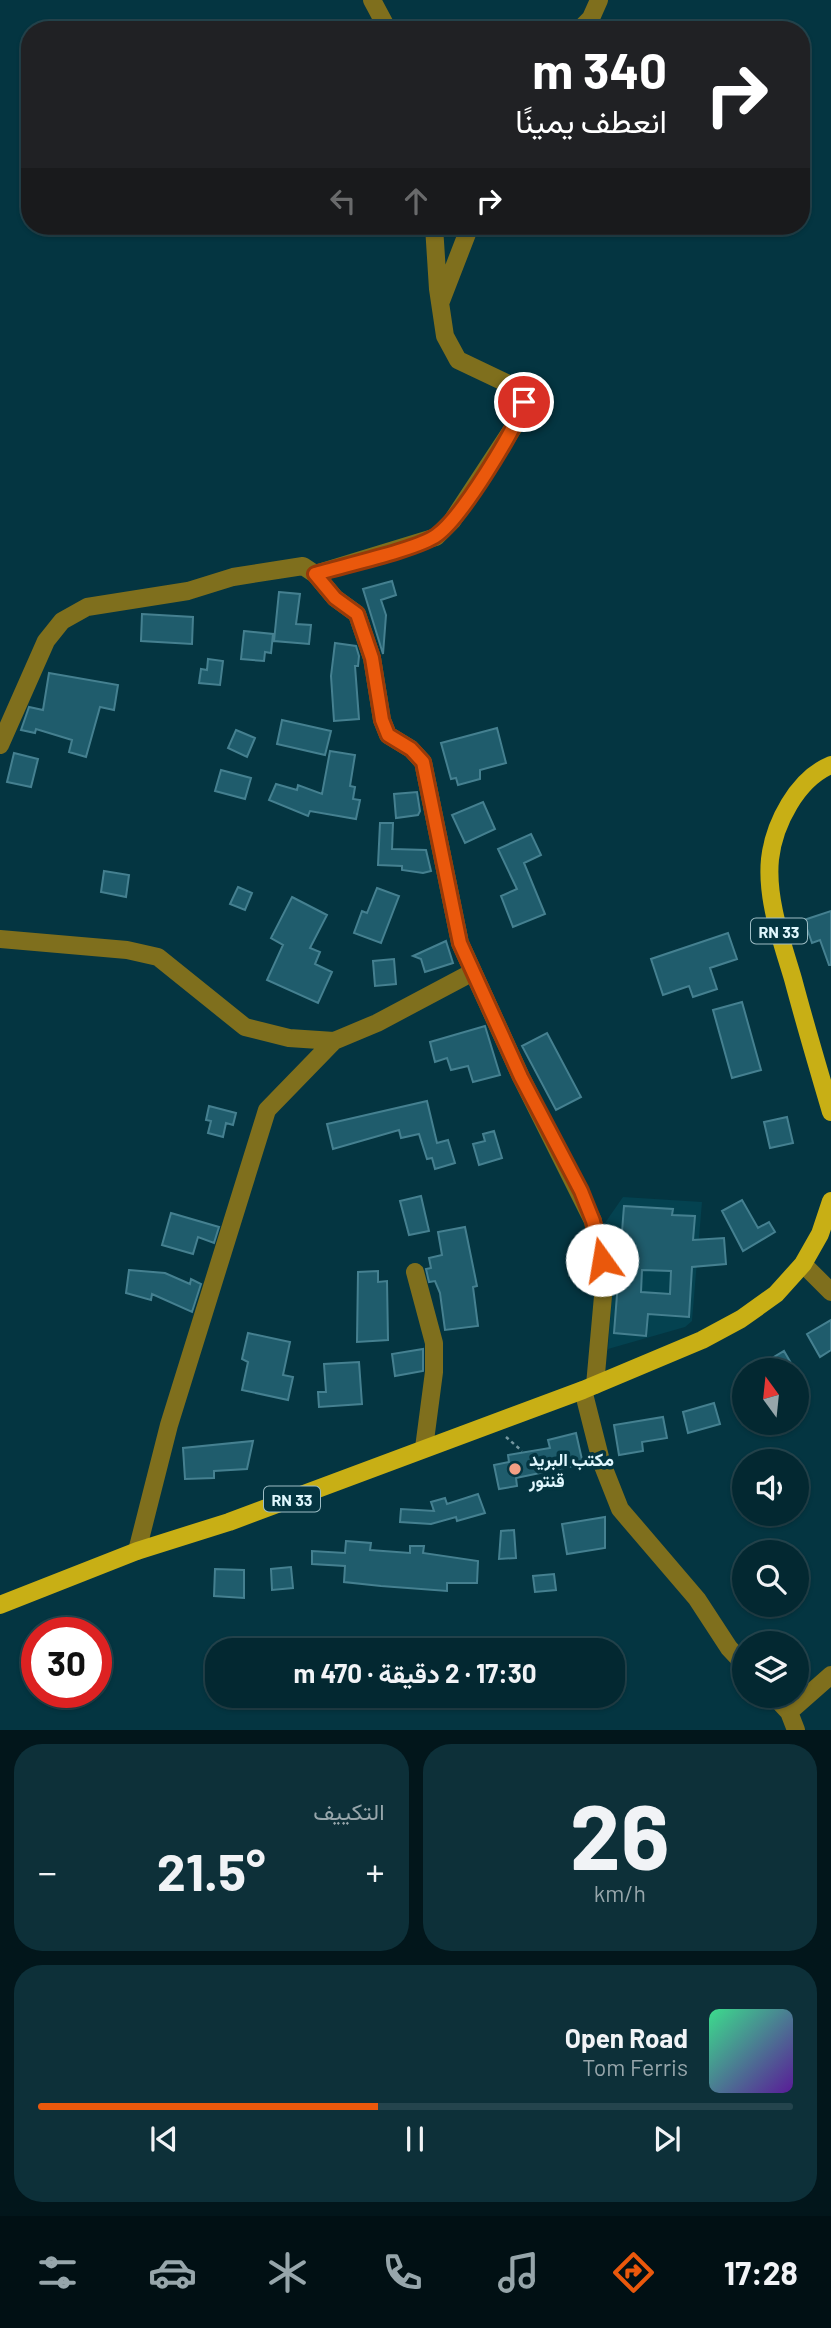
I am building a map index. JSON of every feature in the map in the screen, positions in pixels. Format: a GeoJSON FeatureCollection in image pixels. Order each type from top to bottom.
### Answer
{"type":"FeatureCollection","features":[{"type":"Feature","properties":{"kind":"main road","name":"RN 33"},"geometry":{"type":"LineString","coordinates":[[831,765],[805,784],[776,831],[770,860],[770,887],[780,936],[831,1112]]}},
{"type":"Feature","properties":{"kind":"main road","name":"RN 33"},"geometry":{"type":"LineString","coordinates":[[0,1605],[137,1551],[229,1522],[500,1421],[702,1340],[741,1319],[776,1294],[803,1264],[820,1234],[831,1200]]}},
{"type":"Feature","properties":{"kind":"street"},"geometry":{"type":"LineString","coordinates":[[372,0],[383,21]]}},
{"type":"Feature","properties":{"kind":"street"},"geometry":{"type":"LineString","coordinates":[[588,21],[599,0]]}},
{"type":"Feature","properties":{"kind":"street"},"geometry":{"type":"LineString","coordinates":[[315,574],[436,537],[452,522],[519,419],[524,402],[517,388],[458,360],[445,336],[435,235]]}},
{"type":"Feature","properties":{"kind":"street"},"geometry":{"type":"LineString","coordinates":[[440,304],[467,235]]}},
{"type":"Feature","properties":{"kind":"street"},"geometry":{"type":"LineString","coordinates":[[0,745],[46,641],[62,621],[88,607],[188,591],[233,577],[303,566],[315,574],[335,598],[357,614],[372,658],[382,720],[388,735],[411,749],[423,762],[460,943],[593,1221],[604,1285],[589,1387],[601,1461],[620,1509],[696,1599],[732,1651]]}},
{"type":"Feature","properties":{"kind":"street"},"geometry":{"type":"LineString","coordinates":[[0,939],[127,950],[158,957],[245,1027],[289,1038],[334,1041]]}},
{"type":"Feature","properties":{"kind":"street"},"geometry":{"type":"LineString","coordinates":[[137,1551],[169,1425],[267,1110],[334,1041],[377,1023],[473,972]]}},
{"type":"Feature","properties":{"kind":"street"},"geometry":{"type":"LineString","coordinates":[[803,1264],[831,1292]]}},
{"type":"Feature","properties":{"kind":"street"},"geometry":{"type":"LineString","coordinates":[[415,1272],[434,1343],[434,1372],[424,1448]]}},
{"type":"Feature","properties":{"kind":"street"},"geometry":{"type":"LineString","coordinates":[[789,1712],[831,1675]]}},
{"type":"Feature","properties":{"kind":"street"},"geometry":{"type":"LineString","coordinates":[[785,1708],[796,1730]]}},
{"type":"Feature","properties":{"kind":"path"},"geometry":{"type":"LineString","coordinates":[[500,1421],[507,1441],[522,1451]]}},
{"type":"Feature","properties":{"kind":"shaded area"},"geometry":{"type":"Polygon","coordinates":[[[623,1197],[702,1202],[692,1321],[685,1327],[608,1349],[613,1283],[605,1223],[623,1197]]]}},
{"type":"Feature","properties":{"kind":"building"},"geometry":{"type":"Polygon","coordinates":[[[392,581],[396,595],[381,600],[386,615],[383,654],[363,589],[392,581]]]}},
{"type":"Feature","properties":{"kind":"building"},"geometry":{"type":"Polygon","coordinates":[[[279,592],[300,594],[296,624],[311,625],[309,644],[274,641],[279,592]]]}},
{"type":"Feature","properties":{"kind":"building"},"geometry":{"type":"Polygon","coordinates":[[[142,614],[193,617],[192,644],[141,641],[142,614]]]}},
{"type":"Feature","properties":{"kind":"building"},"geometry":{"type":"Polygon","coordinates":[[[244,631],[273,634],[271,653],[265,652],[264,661],[241,659],[244,631]]]}},
{"type":"Feature","properties":{"kind":"building"},"geometry":{"type":"Polygon","coordinates":[[[335,643],[356,646],[359,656],[358,666],[355,666],[359,719],[334,721],[331,676],[335,643]]]}},
{"type":"Feature","properties":{"kind":"building"},"geometry":{"type":"Polygon","coordinates":[[[208,659],[223,661],[220,685],[199,683],[201,669],[207,670],[208,659]]]}},
{"type":"Feature","properties":{"kind":"building"},"geometry":{"type":"Polygon","coordinates":[[[49,673],[118,685],[114,710],[100,707],[86,757],[69,752],[72,740],[36,729],[35,733],[21,730],[29,707],[43,710],[49,673]]]}},
{"type":"Feature","properties":{"kind":"building"},"geometry":{"type":"Polygon","coordinates":[[[282,720],[331,731],[325,755],[277,744],[282,720]]]}},
{"type":"Feature","properties":{"kind":"building"},"geometry":{"type":"Polygon","coordinates":[[[497,728],[506,763],[480,770],[480,779],[458,785],[456,778],[451,779],[441,743],[497,728]]]}},
{"type":"Feature","properties":{"kind":"building"},"geometry":{"type":"Polygon","coordinates":[[[236,730],[255,738],[247,757],[228,748],[236,730]]]}},
{"type":"Feature","properties":{"kind":"building"},"geometry":{"type":"Polygon","coordinates":[[[330,751],[355,755],[350,786],[355,787],[353,799],[360,800],[356,819],[310,811],[308,816],[269,800],[276,784],[297,790],[298,785],[322,794],[330,751]]]}},
{"type":"Feature","properties":{"kind":"building"},"geometry":{"type":"Polygon","coordinates":[[[14,753],[38,759],[31,787],[7,782],[14,753]]]}},
{"type":"Feature","properties":{"kind":"building"},"geometry":{"type":"Polygon","coordinates":[[[221,770],[251,778],[245,799],[215,791],[221,770]]]}},
{"type":"Feature","properties":{"kind":"building"},"geometry":{"type":"Polygon","coordinates":[[[417,792],[420,811],[418,815],[396,818],[394,794],[417,792]]]}},
{"type":"Feature","properties":{"kind":"building"},"geometry":{"type":"Polygon","coordinates":[[[483,802],[495,829],[465,843],[452,815],[483,802]]]}},
{"type":"Feature","properties":{"kind":"building"},"geometry":{"type":"Polygon","coordinates":[[[380,823],[393,823],[392,849],[426,850],[431,871],[423,873],[402,870],[402,866],[378,865],[380,823]]]}},
{"type":"Feature","properties":{"kind":"building"},"geometry":{"type":"Polygon","coordinates":[[[531,834],[541,855],[524,863],[545,914],[513,927],[501,896],[517,889],[498,849],[531,834]]]}},
{"type":"Feature","properties":{"kind":"building"},"geometry":{"type":"Polygon","coordinates":[[[104,871],[129,875],[126,897],[101,892],[104,871]]]}},
{"type":"Feature","properties":{"kind":"building"},"geometry":{"type":"Polygon","coordinates":[[[238,887],[252,893],[245,910],[230,904],[238,887]]]}},
{"type":"Feature","properties":{"kind":"building"},"geometry":{"type":"Polygon","coordinates":[[[377,888],[399,896],[381,943],[354,933],[362,911],[367,913],[377,888]]]}},
{"type":"Feature","properties":{"kind":"building"},"geometry":{"type":"Polygon","coordinates":[[[292,897],[327,915],[310,948],[320,952],[315,964],[332,972],[318,1003],[267,980],[283,945],[271,938],[292,897]]]}},
{"type":"Feature","properties":{"kind":"building"},"geometry":{"type":"Polygon","coordinates":[[[831,911],[829,965],[820,940],[812,943],[804,920],[831,911]]]}},
{"type":"Feature","properties":{"kind":"building"},"geometry":{"type":"Polygon","coordinates":[[[728,933],[737,959],[710,968],[717,989],[693,997],[689,986],[663,995],[651,959],[728,933]]]}},
{"type":"Feature","properties":{"kind":"building"},"geometry":{"type":"Polygon","coordinates":[[[446,941],[453,963],[425,972],[421,959],[413,956],[446,941]]]}},
{"type":"Feature","properties":{"kind":"building"},"geometry":{"type":"Polygon","coordinates":[[[394,959],[396,984],[375,986],[373,961],[394,959]]]}},
{"type":"Feature","properties":{"kind":"building"},"geometry":{"type":"Polygon","coordinates":[[[742,1002],[761,1070],[732,1078],[713,1010],[742,1002]]]}},
{"type":"Feature","properties":{"kind":"building"},"geometry":{"type":"Polygon","coordinates":[[[485,1026],[500,1075],[473,1082],[468,1066],[451,1070],[447,1058],[435,1062],[430,1042],[485,1026]]]}},
{"type":"Feature","properties":{"kind":"building"},"geometry":{"type":"Polygon","coordinates":[[[547,1033],[581,1097],[556,1110],[522,1046],[547,1033]]]}},
{"type":"Feature","properties":{"kind":"building"},"geometry":{"type":"Polygon","coordinates":[[[427,1101],[437,1143],[448,1140],[455,1163],[435,1169],[432,1158],[427,1159],[419,1134],[401,1138],[399,1130],[333,1149],[327,1124],[427,1101]]]}},
{"type":"Feature","properties":{"kind":"building"},"geometry":{"type":"Polygon","coordinates":[[[209,1106],[236,1113],[233,1125],[226,1123],[223,1137],[208,1133],[211,1121],[206,1120],[209,1106]]]}},
{"type":"Feature","properties":{"kind":"building"},"geometry":{"type":"Polygon","coordinates":[[[787,1117],[793,1143],[770,1148],[764,1122],[787,1117]]]}},
{"type":"Feature","properties":{"kind":"building"},"geometry":{"type":"Polygon","coordinates":[[[494,1131],[502,1158],[479,1165],[473,1144],[485,1141],[483,1134],[494,1131]]]}},
{"type":"Feature","properties":{"kind":"building"},"geometry":{"type":"Polygon","coordinates":[[[421,1196],[429,1231],[409,1235],[400,1201],[421,1196]]]}},
{"type":"Feature","properties":{"kind":"building"},"geometry":{"type":"Polygon","coordinates":[[[742,1200],[758,1228],[769,1222],[775,1232],[743,1251],[722,1211],[742,1200]]]}},
{"type":"Feature","properties":{"kind":"building"},"geometry":{"type":"Polygon","coordinates":[[[624,1206],[673,1209],[672,1215],[695,1216],[693,1240],[724,1238],[726,1264],[692,1267],[689,1317],[648,1314],[646,1336],[614,1333],[624,1206]],[[642,1270],[641,1292],[670,1294],[671,1271],[642,1270]]]}},
{"type":"Feature","properties":{"kind":"building"},"geometry":{"type":"Polygon","coordinates":[[[171,1213],[219,1227],[214,1243],[198,1237],[193,1254],[162,1245],[171,1213]]]}},
{"type":"Feature","properties":{"kind":"building"},"geometry":{"type":"Polygon","coordinates":[[[465,1227],[477,1286],[473,1287],[478,1326],[445,1330],[440,1293],[435,1281],[429,1282],[426,1269],[431,1268],[429,1258],[442,1255],[438,1232],[465,1227]]]}},
{"type":"Feature","properties":{"kind":"building"},"geometry":{"type":"Polygon","coordinates":[[[129,1270],[165,1273],[190,1284],[191,1279],[201,1284],[192,1312],[152,1294],[151,1300],[126,1293],[129,1270]]]}},
{"type":"Feature","properties":{"kind":"building"},"geometry":{"type":"Polygon","coordinates":[[[378,1271],[378,1282],[387,1281],[388,1340],[357,1342],[358,1272],[378,1271]]]}},
{"type":"Feature","properties":{"kind":"building"},"geometry":{"type":"Polygon","coordinates":[[[831,1320],[831,1350],[820,1357],[807,1334],[831,1320]]]}},
{"type":"Feature","properties":{"kind":"building"},"geometry":{"type":"Polygon","coordinates":[[[248,1333],[290,1342],[283,1375],[293,1377],[288,1400],[242,1390],[248,1362],[242,1359],[248,1333]]]}},
{"type":"Feature","properties":{"kind":"building"},"geometry":{"type":"Polygon","coordinates":[[[423,1349],[423,1371],[395,1376],[392,1354],[423,1349]]]}},
{"type":"Feature","properties":{"kind":"building"},"geometry":{"type":"Polygon","coordinates":[[[784,1351],[788,1358],[772,1358],[784,1351]]]}},
{"type":"Feature","properties":{"kind":"building"},"geometry":{"type":"Polygon","coordinates":[[[359,1362],[362,1404],[319,1407],[318,1392],[326,1392],[324,1364],[359,1362]]]}},
{"type":"Feature","properties":{"kind":"building"},"geometry":{"type":"Polygon","coordinates":[[[714,1403],[720,1424],[688,1433],[683,1412],[714,1403]]]}},
{"type":"Feature","properties":{"kind":"building"},"geometry":{"type":"Polygon","coordinates":[[[663,1417],[667,1438],[642,1442],[643,1451],[619,1455],[614,1425],[663,1417]]]}},
{"type":"Feature","properties":{"kind":"building"},"geometry":{"type":"Polygon","coordinates":[[[576,1433],[583,1464],[516,1478],[517,1486],[499,1489],[494,1465],[509,1462],[508,1455],[550,1448],[548,1440],[576,1433]]]}},
{"type":"Feature","properties":{"kind":"building"},"geometry":{"type":"Polygon","coordinates":[[[253,1441],[247,1469],[214,1471],[214,1478],[185,1479],[183,1448],[253,1441]]]}},
{"type":"Feature","properties":{"kind":"building"},"geometry":{"type":"Polygon","coordinates":[[[478,1494],[485,1513],[457,1521],[456,1517],[431,1524],[400,1522],[401,1509],[434,1511],[431,1502],[445,1498],[447,1504],[478,1494]]]}},
{"type":"Feature","properties":{"kind":"building"},"geometry":{"type":"Polygon","coordinates":[[[605,1517],[605,1548],[567,1554],[562,1524],[605,1517]]]}},
{"type":"Feature","properties":{"kind":"building"},"geometry":{"type":"Polygon","coordinates":[[[514,1530],[516,1558],[499,1559],[501,1531],[514,1530]]]}},
{"type":"Feature","properties":{"kind":"building"},"geometry":{"type":"Polygon","coordinates":[[[346,1541],[371,1543],[370,1550],[410,1553],[410,1546],[424,1546],[423,1553],[478,1561],[477,1583],[447,1583],[447,1591],[344,1582],[345,1566],[312,1564],[312,1551],[345,1553],[346,1541]]]}},
{"type":"Feature","properties":{"kind":"building"},"geometry":{"type":"Polygon","coordinates":[[[291,1567],[293,1588],[272,1590],[271,1569],[291,1567]]]}},
{"type":"Feature","properties":{"kind":"building"},"geometry":{"type":"Polygon","coordinates":[[[215,1569],[244,1570],[244,1598],[214,1596],[215,1569]]]}},
{"type":"Feature","properties":{"kind":"building"},"geometry":{"type":"Polygon","coordinates":[[[554,1574],[556,1590],[535,1592],[533,1576],[554,1574]]]}},
{"type":"Feature","properties":{"kind":"place","name":"مكتب البريد قنتور"},"geometry":{"type":"Point","coordinates":[515,1469]}},
{"type":"Feature","properties":{"kind":"route"},"geometry":{"type":"LineString","coordinates":[[524,402],[519,419],[452,522],[436,537],[315,574],[335,598],[357,614],[372,658],[382,720],[388,735],[411,749],[423,762],[460,943],[521,1077],[581,1191],[593,1221],[602,1260]]}}]}
